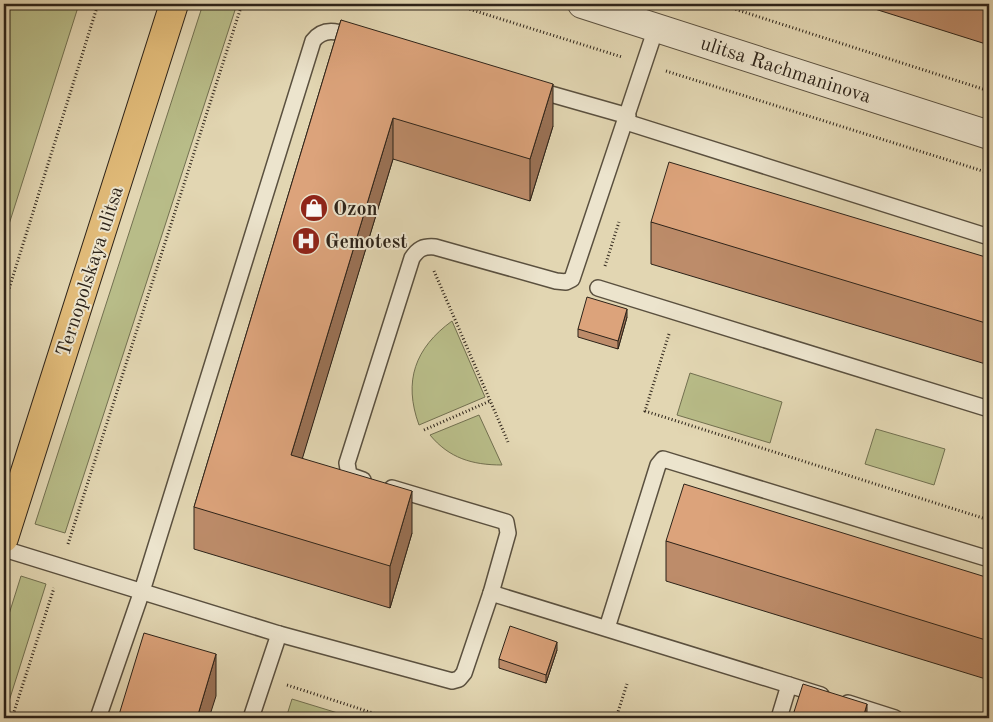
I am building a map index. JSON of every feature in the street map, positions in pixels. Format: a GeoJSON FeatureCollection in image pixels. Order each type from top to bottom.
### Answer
{"type":"FeatureCollection","features":[{"type":"Feature","properties":{"kind":"main road","name":"Ternopolskaya ulitsa"},"geometry":{"type":"LineString","coordinates":[[4,538],[174,4]]}},
{"type":"Feature","properties":{"kind":"street","name":"ulitsa Rachmaninova"},"geometry":{"type":"LineString","coordinates":[[582,4],[622,10],[656,28],[989,135]]}},
{"type":"Feature","properties":{"kind":"lane"},"geometry":{"type":"LineString","coordinates":[[4,549],[279,634],[452,681],[459,679],[464,672],[491,593],[508,533],[506,522],[355,478],[349,475],[346,470],[412,258],[417,250],[424,247],[435,247],[556,281],[566,282],[572,279],[656,28]]}},
{"type":"Feature","properties":{"kind":"lane"},"geometry":{"type":"LineString","coordinates":[[98,718],[142,591],[313,40],[318,34],[326,31],[374,42]]}},
{"type":"Feature","properties":{"kind":"lane"},"geometry":{"type":"LineString","coordinates":[[515,83],[989,237]]}},
{"type":"Feature","properties":{"kind":"lane"},"geometry":{"type":"LineString","coordinates":[[598,288],[989,409]]}},
{"type":"Feature","properties":{"kind":"lane"},"geometry":{"type":"LineString","coordinates":[[607,628],[660,461],[666,458],[989,559]]}},
{"type":"Feature","properties":{"kind":"lane"},"geometry":{"type":"LineString","coordinates":[[491,593],[895,718]]}},
{"type":"Feature","properties":{"kind":"lane"},"geometry":{"type":"LineString","coordinates":[[252,718],[279,634]]}},
{"type":"Feature","properties":{"kind":"lane"},"geometry":{"type":"LineString","coordinates":[[779,718],[789,685]]}},
{"type":"Feature","properties":{"kind":"path"},"geometry":{"type":"LineString","coordinates":[[4,305],[98,4]]}},
{"type":"Feature","properties":{"kind":"path"},"geometry":{"type":"LineString","coordinates":[[12,718],[242,4]]}},
{"type":"Feature","properties":{"kind":"path"},"geometry":{"type":"LineString","coordinates":[[453,4],[989,173]]}},
{"type":"Feature","properties":{"kind":"path"},"geometry":{"type":"LineString","coordinates":[[720,4],[989,91]]}},
{"type":"Feature","properties":{"kind":"path"},"geometry":{"type":"LineString","coordinates":[[424,247],[508,442]]}},
{"type":"Feature","properties":{"kind":"path"},"geometry":{"type":"LineString","coordinates":[[676,312],[645,412],[989,520]]}},
{"type":"Feature","properties":{"kind":"path"},"geometry":{"type":"LineString","coordinates":[[424,430],[490,400]]}},
{"type":"Feature","properties":{"kind":"path"},"geometry":{"type":"LineString","coordinates":[[265,678],[388,718]]}},
{"type":"Feature","properties":{"kind":"path"},"geometry":{"type":"LineString","coordinates":[[616,718],[627,684]]}},
{"type":"Feature","properties":{"kind":"green space"},"geometry":{"type":"Polygon","coordinates":[[[4,4],[79,4],[4,240],[4,4]]]}},
{"type":"Feature","properties":{"kind":"green space"},"geometry":{"type":"Polygon","coordinates":[[[203,4],[237,4],[65,533],[35,524],[203,4]]]}},
{"type":"Feature","properties":{"kind":"green space"},"geometry":{"type":"Polygon","coordinates":[[[452,321],[485,397],[419,425],[412,394],[416,367],[421,354],[429,342],[452,321]]]}},
{"type":"Feature","properties":{"kind":"green space"},"geometry":{"type":"Polygon","coordinates":[[[690,373],[782,402],[770,443],[677,415],[690,373]]]}},
{"type":"Feature","properties":{"kind":"green space"},"geometry":{"type":"Polygon","coordinates":[[[479,415],[502,465],[481,464],[462,459],[437,443],[430,435],[479,415]]]}},
{"type":"Feature","properties":{"kind":"green space"},"geometry":{"type":"Polygon","coordinates":[[[876,429],[945,449],[934,485],[865,464],[876,429]]]}},
{"type":"Feature","properties":{"kind":"green space"},"geometry":{"type":"Polygon","coordinates":[[[21,576],[46,584],[4,717],[4,630],[21,576]]]}},
{"type":"Feature","properties":{"kind":"green space"},"geometry":{"type":"Polygon","coordinates":[[[292,699],[354,718],[286,718],[292,699]]]}},
{"type":"Feature","properties":{"kind":"building"},"geometry":{"type":"Polygon","coordinates":[[[971,4],[989,4],[989,10],[971,4]]]}},
{"type":"Feature","properties":{"kind":"building"},"geometry":{"type":"Polygon","coordinates":[[[341,20],[553,84],[530,159],[393,118],[291,455],[412,491],[390,566],[194,507],[341,20]]]}},
{"type":"Feature","properties":{"kind":"building"},"geometry":{"type":"Polygon","coordinates":[[[669,162],[989,258],[989,324],[651,222],[669,162]]]}},
{"type":"Feature","properties":{"kind":"building"},"geometry":{"type":"Polygon","coordinates":[[[587,297],[627,309],[618,341],[578,329],[587,297]]]}},
{"type":"Feature","properties":{"kind":"building"},"geometry":{"type":"Polygon","coordinates":[[[684,484],[989,578],[989,641],[666,541],[684,484]]]}},
{"type":"Feature","properties":{"kind":"building"},"geometry":{"type":"Polygon","coordinates":[[[510,626],[557,642],[546,675],[499,659],[510,626]]]}},
{"type":"Feature","properties":{"kind":"building"},"geometry":{"type":"Polygon","coordinates":[[[144,633],[216,654],[197,718],[118,718],[144,633]]]}},
{"type":"Feature","properties":{"kind":"building"},"geometry":{"type":"Polygon","coordinates":[[[803,684],[867,704],[863,718],[792,718],[803,684]]]}},
{"type":"Feature","properties":{"kind":"place","name":"Ozon"},"geometry":{"type":"Point","coordinates":[314,208]}},
{"type":"Feature","properties":{"kind":"place","name":"Gemotest"},"geometry":{"type":"Point","coordinates":[306,241]}}]}
